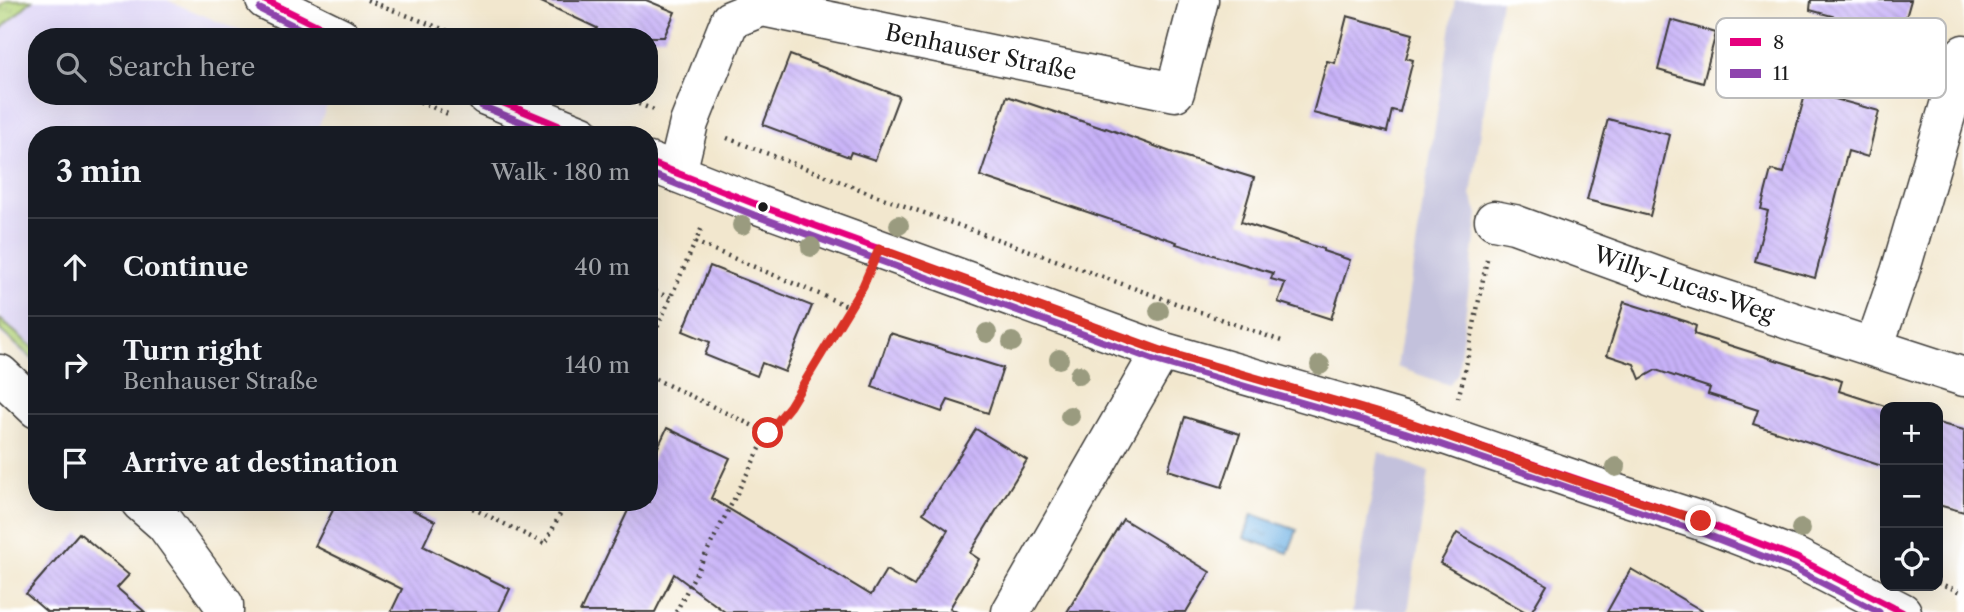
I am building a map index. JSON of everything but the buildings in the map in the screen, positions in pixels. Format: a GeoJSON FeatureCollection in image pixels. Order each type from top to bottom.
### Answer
{"type":"FeatureCollection","features":[{"type":"Feature","properties":{"kind":"street"},"geometry":{"type":"LineString","coordinates":[[265,0],[323,28]]}},
{"type":"Feature","properties":{"kind":"street","name":"Benhauser Straße"},"geometry":{"type":"LineString","coordinates":[[1199,0],[1175,92],[762,7],[730,20],[689,123],[663,167],[1161,351],[1407,422],[1701,521],[1797,558],[1902,612]]}},
{"type":"Feature","properties":{"kind":"street"},"geometry":{"type":"LineString","coordinates":[[1874,347],[1900,272],[1964,54]]}},
{"type":"Feature","properties":{"kind":"street"},"geometry":{"type":"LineString","coordinates":[[508,105],[560,126]]}},
{"type":"Feature","properties":{"kind":"street","name":"Willy-Lucas-Weg"},"geometry":{"type":"LineString","coordinates":[[1494,220],[1514,224],[1684,286],[1964,377]]}},
{"type":"Feature","properties":{"kind":"street"},"geometry":{"type":"LineString","coordinates":[[1011,612],[1161,351]]}},
{"type":"Feature","properties":{"kind":"street"},"geometry":{"type":"LineString","coordinates":[[0,374],[28,400]]}},
{"type":"Feature","properties":{"kind":"street"},"geometry":{"type":"LineString","coordinates":[[150,511],[164,524],[227,610]]}},
{"type":"Feature","properties":{"kind":"path"},"geometry":{"type":"LineString","coordinates":[[367,0],[440,28]]}},
{"type":"Feature","properties":{"kind":"path"},"geometry":{"type":"LineString","coordinates":[[642,105],[888,200],[1294,345]]}},
{"type":"Feature","properties":{"kind":"path"},"geometry":{"type":"LineString","coordinates":[[1456,403],[1464,376],[1494,220]]}},
{"type":"Feature","properties":{"kind":"path"},"geometry":{"type":"LineString","coordinates":[[658,326],[704,221]]}},
{"type":"Feature","properties":{"kind":"path"},"geometry":{"type":"LineString","coordinates":[[695,242],[850,307]]}},
{"type":"Feature","properties":{"kind":"path"},"geometry":{"type":"LineString","coordinates":[[676,612],[768,433],[790,406],[863,286],[879,249]]}},
{"type":"Feature","properties":{"kind":"path"},"geometry":{"type":"LineString","coordinates":[[658,293],[671,298]]}},
{"type":"Feature","properties":{"kind":"path"},"geometry":{"type":"LineString","coordinates":[[658,380],[768,433]]}},
{"type":"Feature","properties":{"kind":"path"},"geometry":{"type":"LineString","coordinates":[[478,511],[545,544],[562,511]]}},
{"type":"Feature","properties":{"kind":"path"},"geometry":{"type":"LineString","coordinates":[[1943,585],[1964,593]]}},
{"type":"Feature","properties":{"kind":"shaded area"},"geometry":{"type":"Polygon","coordinates":[[[7,0],[167,0],[233,28],[28,28],[28,105],[327,105],[319,126],[28,126],[28,358],[0,333],[0,7],[7,0]]]}},
{"type":"Feature","properties":{"kind":"shaded area"},"geometry":{"type":"Polygon","coordinates":[[[1455,0],[1501,0],[1471,195],[1478,214],[1458,373],[1449,385],[1397,367],[1455,0]]]}},
{"type":"Feature","properties":{"kind":"shaded area"},"geometry":{"type":"Polygon","coordinates":[[[1379,452],[1429,472],[1408,612],[1352,612],[1379,452]]]}},
{"type":"Feature","properties":{"kind":"green space"},"geometry":{"type":"Polygon","coordinates":[[[8,0],[32,0],[0,30],[0,7],[8,0]]]}},
{"type":"Feature","properties":{"kind":"green space"},"geometry":{"type":"Polygon","coordinates":[[[0,319],[28,343],[28,355],[0,330],[0,319]]]}},
{"type":"Feature","properties":{"kind":"water"},"geometry":{"type":"Polygon","coordinates":[[[1252,514],[1297,530],[1288,553],[1244,538],[1252,514]]]}},
{"type":"Feature","properties":{"kind":"transit line","name":"8"},"geometry":{"type":"LineString","coordinates":[[265,0],[322,28]]}},
{"type":"Feature","properties":{"kind":"transit line","name":"11"},"geometry":{"type":"LineString","coordinates":[[260,9],[298,28]]}},
{"type":"Feature","properties":{"kind":"transit line","name":"8"},"geometry":{"type":"LineString","coordinates":[[509,105],[559,126]]}},
{"type":"Feature","properties":{"kind":"transit line","name":"11"},"geometry":{"type":"LineString","coordinates":[[482,106],[531,126]]}},
{"type":"Feature","properties":{"kind":"transit line","name":"8"},"geometry":{"type":"LineString","coordinates":[[658,166],[758,205],[1161,351],[1407,422],[1701,521],[1797,558],[1902,612]]}},
{"type":"Feature","properties":{"kind":"transit line","name":"11"},"geometry":{"type":"LineString","coordinates":[[658,177],[754,215],[1157,361],[1404,432],[1697,531],[1793,568],[1879,612]]}},
{"type":"Feature","properties":{"kind":"route"},"geometry":{"type":"LineString","coordinates":[[768,433],[790,406],[863,286],[879,249],[1161,351],[1407,422],[1701,521]]}}]}
